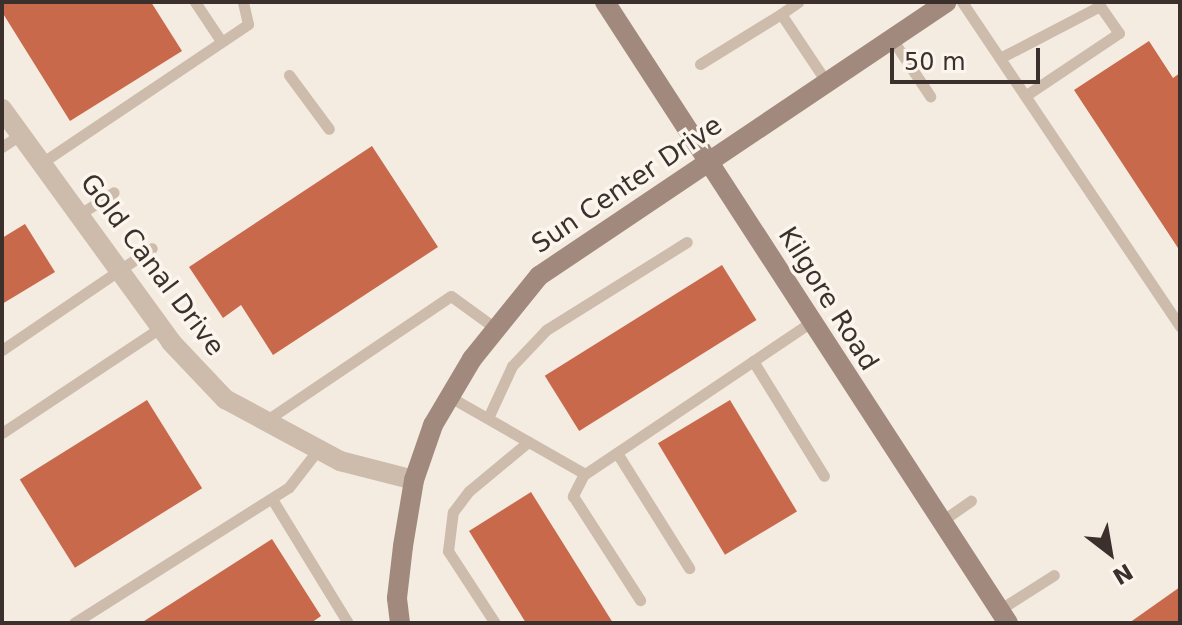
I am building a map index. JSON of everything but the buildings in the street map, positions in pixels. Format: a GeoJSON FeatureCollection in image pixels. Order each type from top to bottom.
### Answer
{"type":"FeatureCollection","features":[{"type":"Feature","properties":{"kind":"street","name":"Kilgore Road"},"geometry":{"type":"LineString","coordinates":[[605,2],[939,523],[1003,617]]}},
{"type":"Feature","properties":{"kind":"street","name":"Sun Center Drive"},"geometry":{"type":"LineString","coordinates":[[400,623],[397,598],[414,480],[433,425],[495,328],[539,276],[946,2]]}},
{"type":"Feature","properties":{"kind":"street","name":"Gold Canal Drive"},"geometry":{"type":"LineString","coordinates":[[2,109],[160,328],[225,399],[317,451],[414,480]]}},
{"type":"Feature","properties":{"kind":"lane"},"geometry":{"type":"LineString","coordinates":[[195,2],[221,41]]}},
{"type":"Feature","properties":{"kind":"lane"},"geometry":{"type":"LineString","coordinates":[[43,162],[248,24],[243,2]]}},
{"type":"Feature","properties":{"kind":"lane"},"geometry":{"type":"LineString","coordinates":[[700,64],[798,2]]}},
{"type":"Feature","properties":{"kind":"lane"},"geometry":{"type":"LineString","coordinates":[[962,2],[1180,326]]}},
{"type":"Feature","properties":{"kind":"lane"},"geometry":{"type":"LineString","coordinates":[[1000,58],[1100,6],[1119,33],[1025,96]]}},
{"type":"Feature","properties":{"kind":"lane"},"geometry":{"type":"LineString","coordinates":[[781,14],[827,83]]}},
{"type":"Feature","properties":{"kind":"lane"},"geometry":{"type":"LineString","coordinates":[[892,39],[930,96]]}},
{"type":"Feature","properties":{"kind":"lane"},"geometry":{"type":"LineString","coordinates":[[289,75],[329,129]]}},
{"type":"Feature","properties":{"kind":"lane"},"geometry":{"type":"LineString","coordinates":[[2,147],[21,134]]}},
{"type":"Feature","properties":{"kind":"lane"},"geometry":{"type":"LineString","coordinates":[[80,214],[114,192]]}},
{"type":"Feature","properties":{"kind":"lane"},"geometry":{"type":"LineString","coordinates":[[488,418],[512,366],[546,330],[687,242]]}},
{"type":"Feature","properties":{"kind":"lane"},"geometry":{"type":"LineString","coordinates":[[2,350],[152,248]]}},
{"type":"Feature","properties":{"kind":"lane"},"geometry":{"type":"LineString","coordinates":[[263,423],[451,296],[495,328]]}},
{"type":"Feature","properties":{"kind":"lane"},"geometry":{"type":"LineString","coordinates":[[640,600],[573,496],[584,474],[811,322]]}},
{"type":"Feature","properties":{"kind":"lane"},"geometry":{"type":"LineString","coordinates":[[2,433],[160,328]]}},
{"type":"Feature","properties":{"kind":"lane"},"geometry":{"type":"LineString","coordinates":[[753,361],[824,476]]}},
{"type":"Feature","properties":{"kind":"lane"},"geometry":{"type":"LineString","coordinates":[[450,397],[584,474]]}},
{"type":"Feature","properties":{"kind":"lane"},"geometry":{"type":"LineString","coordinates":[[495,623],[448,551],[453,512],[469,491],[528,442]]}},
{"type":"Feature","properties":{"kind":"lane"},"geometry":{"type":"LineString","coordinates":[[74,623],[272,499],[302,474],[317,451]]}},
{"type":"Feature","properties":{"kind":"lane"},"geometry":{"type":"LineString","coordinates":[[617,453],[689,568]]}},
{"type":"Feature","properties":{"kind":"lane"},"geometry":{"type":"LineString","coordinates":[[272,499],[348,623]]}},
{"type":"Feature","properties":{"kind":"lane"},"geometry":{"type":"LineString","coordinates":[[939,523],[971,501]]}},
{"type":"Feature","properties":{"kind":"lane"},"geometry":{"type":"LineString","coordinates":[[1003,617],[1054,575]]}}]}
